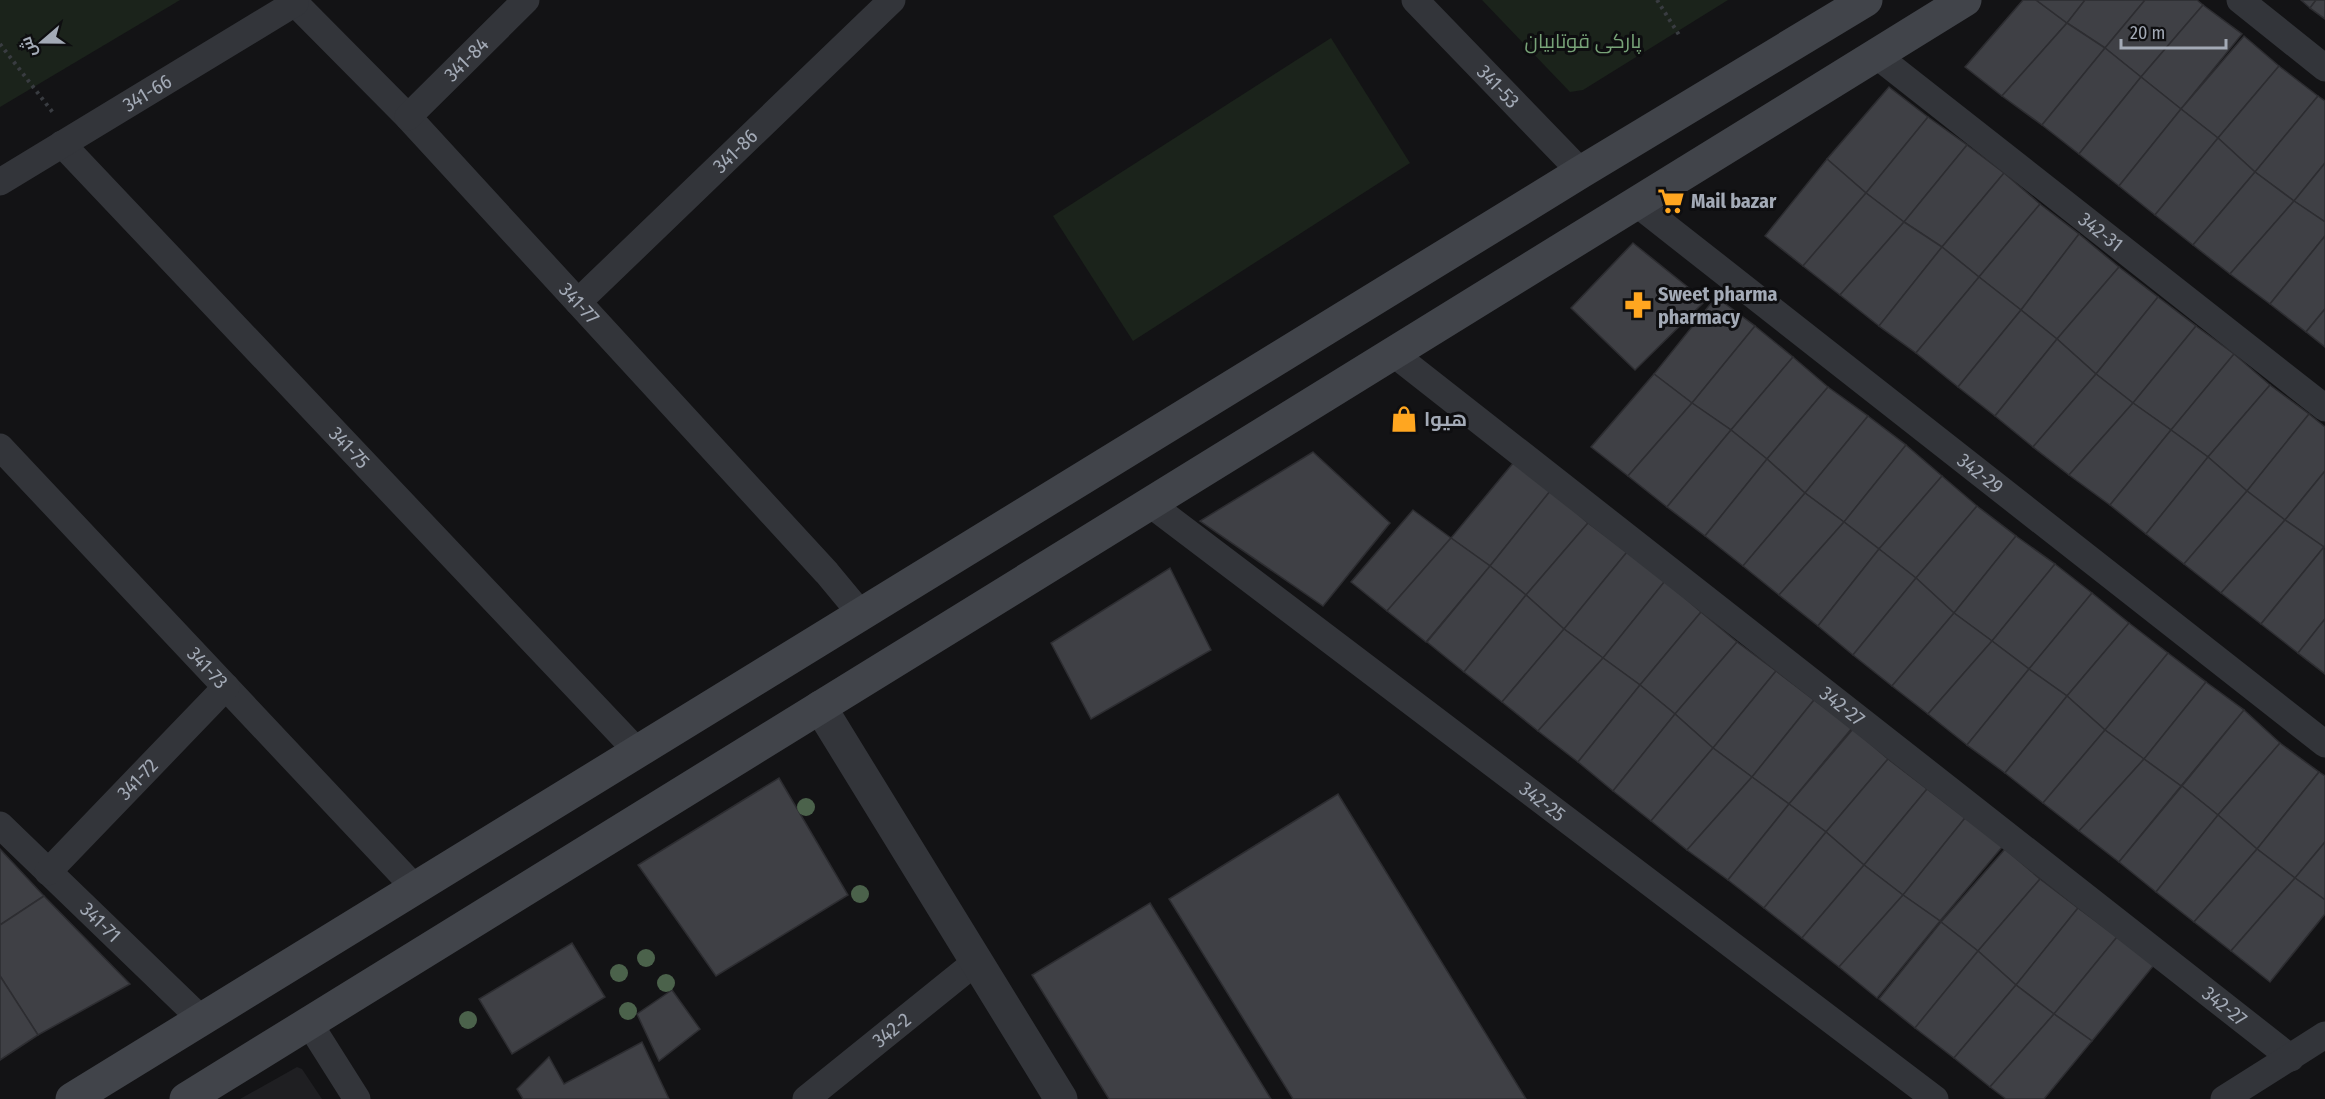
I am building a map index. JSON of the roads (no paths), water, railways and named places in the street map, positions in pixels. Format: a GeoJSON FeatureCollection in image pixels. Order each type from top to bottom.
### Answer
{"type":"FeatureCollection","features":[{"type":"Feature","properties":{"kind":"main road"},"geometry":{"type":"LineString","coordinates":[[72,1099],[1581,172],[1866,0]]}},
{"type":"Feature","properties":{"kind":"main road"},"geometry":{"type":"LineString","coordinates":[[186,1099],[1965,0]]}},
{"type":"Feature","properties":{"kind":"street","name":"341-84"},"geometry":{"type":"LineString","coordinates":[[408,117],[526,0]]}},
{"type":"Feature","properties":{"kind":"street","name":"341-86"},"geometry":{"type":"LineString","coordinates":[[578,302],[892,0]]}},
{"type":"Feature","properties":{"kind":"street","name":"341-53"},"geometry":{"type":"LineString","coordinates":[[1415,0],[1581,172]]}},
{"type":"Feature","properties":{"kind":"street"},"geometry":{"type":"LineString","coordinates":[[2240,0],[2325,68]]}},
{"type":"Feature","properties":{"kind":"street","name":"341-77"},"geometry":{"type":"LineString","coordinates":[[294,1],[408,117],[819,565],[861,614]]}},
{"type":"Feature","properties":{"kind":"street","name":"341-66"},"geometry":{"type":"LineString","coordinates":[[0,182],[294,1]]}},
{"type":"Feature","properties":{"kind":"street","name":"342-31"},"geometry":{"type":"LineString","coordinates":[[1876,55],[2325,408]]}},
{"type":"Feature","properties":{"kind":"street","name":"341-75"},"geometry":{"type":"LineString","coordinates":[[67,141],[637,751]]}},
{"type":"Feature","properties":{"kind":"street","name":"342-29"},"geometry":{"type":"LineString","coordinates":[[1636,203],[2325,744]]}},
{"type":"Feature","properties":{"kind":"street","name":"342-27"},"geometry":{"type":"LineString","coordinates":[[1394,354],[2291,1058]]}},
{"type":"Feature","properties":{"kind":"street","name":"341-73"},"geometry":{"type":"LineString","coordinates":[[0,447],[416,888]]}},
{"type":"Feature","properties":{"kind":"street","name":"342-25"},"geometry":{"type":"LineString","coordinates":[[1149,503],[1935,1099]]}},
{"type":"Feature","properties":{"kind":"street","name":"341-72"},"geometry":{"type":"LineString","coordinates":[[48,872],[226,687]]}},
{"type":"Feature","properties":{"kind":"street"},"geometry":{"type":"LineString","coordinates":[[820,707],[1061,1099]]}},
{"type":"Feature","properties":{"kind":"street","name":"341-71"},"geometry":{"type":"LineString","coordinates":[[0,825],[201,1019]]}},
{"type":"Feature","properties":{"kind":"street","name":"342-2"},"geometry":{"type":"LineString","coordinates":[[806,1099],[976,961]]}},
{"type":"Feature","properties":{"kind":"street"},"geometry":{"type":"LineString","coordinates":[[309,1023],[357,1099]]}},
{"type":"Feature","properties":{"kind":"street"},"geometry":{"type":"LineString","coordinates":[[2224,1099],[2325,1035]]}},
{"type":"Feature","properties":{"kind":"place","name":"Mail bazar"},"geometry":{"type":"Point","coordinates":[1671,201]}},
{"type":"Feature","properties":{"kind":"place","name":"Sweet pharma pharmacy"},"geometry":{"type":"Point","coordinates":[1638,305]}},
{"type":"Feature","properties":{"kind":"place","name":"هيوا"},"geometry":{"type":"Point","coordinates":[1404,419]}},
{"type":"Feature","properties":{"kind":"park label","name":"پارکی قوتابیان"},"geometry":{"type":"Point","coordinates":[1583,41]}}]}
